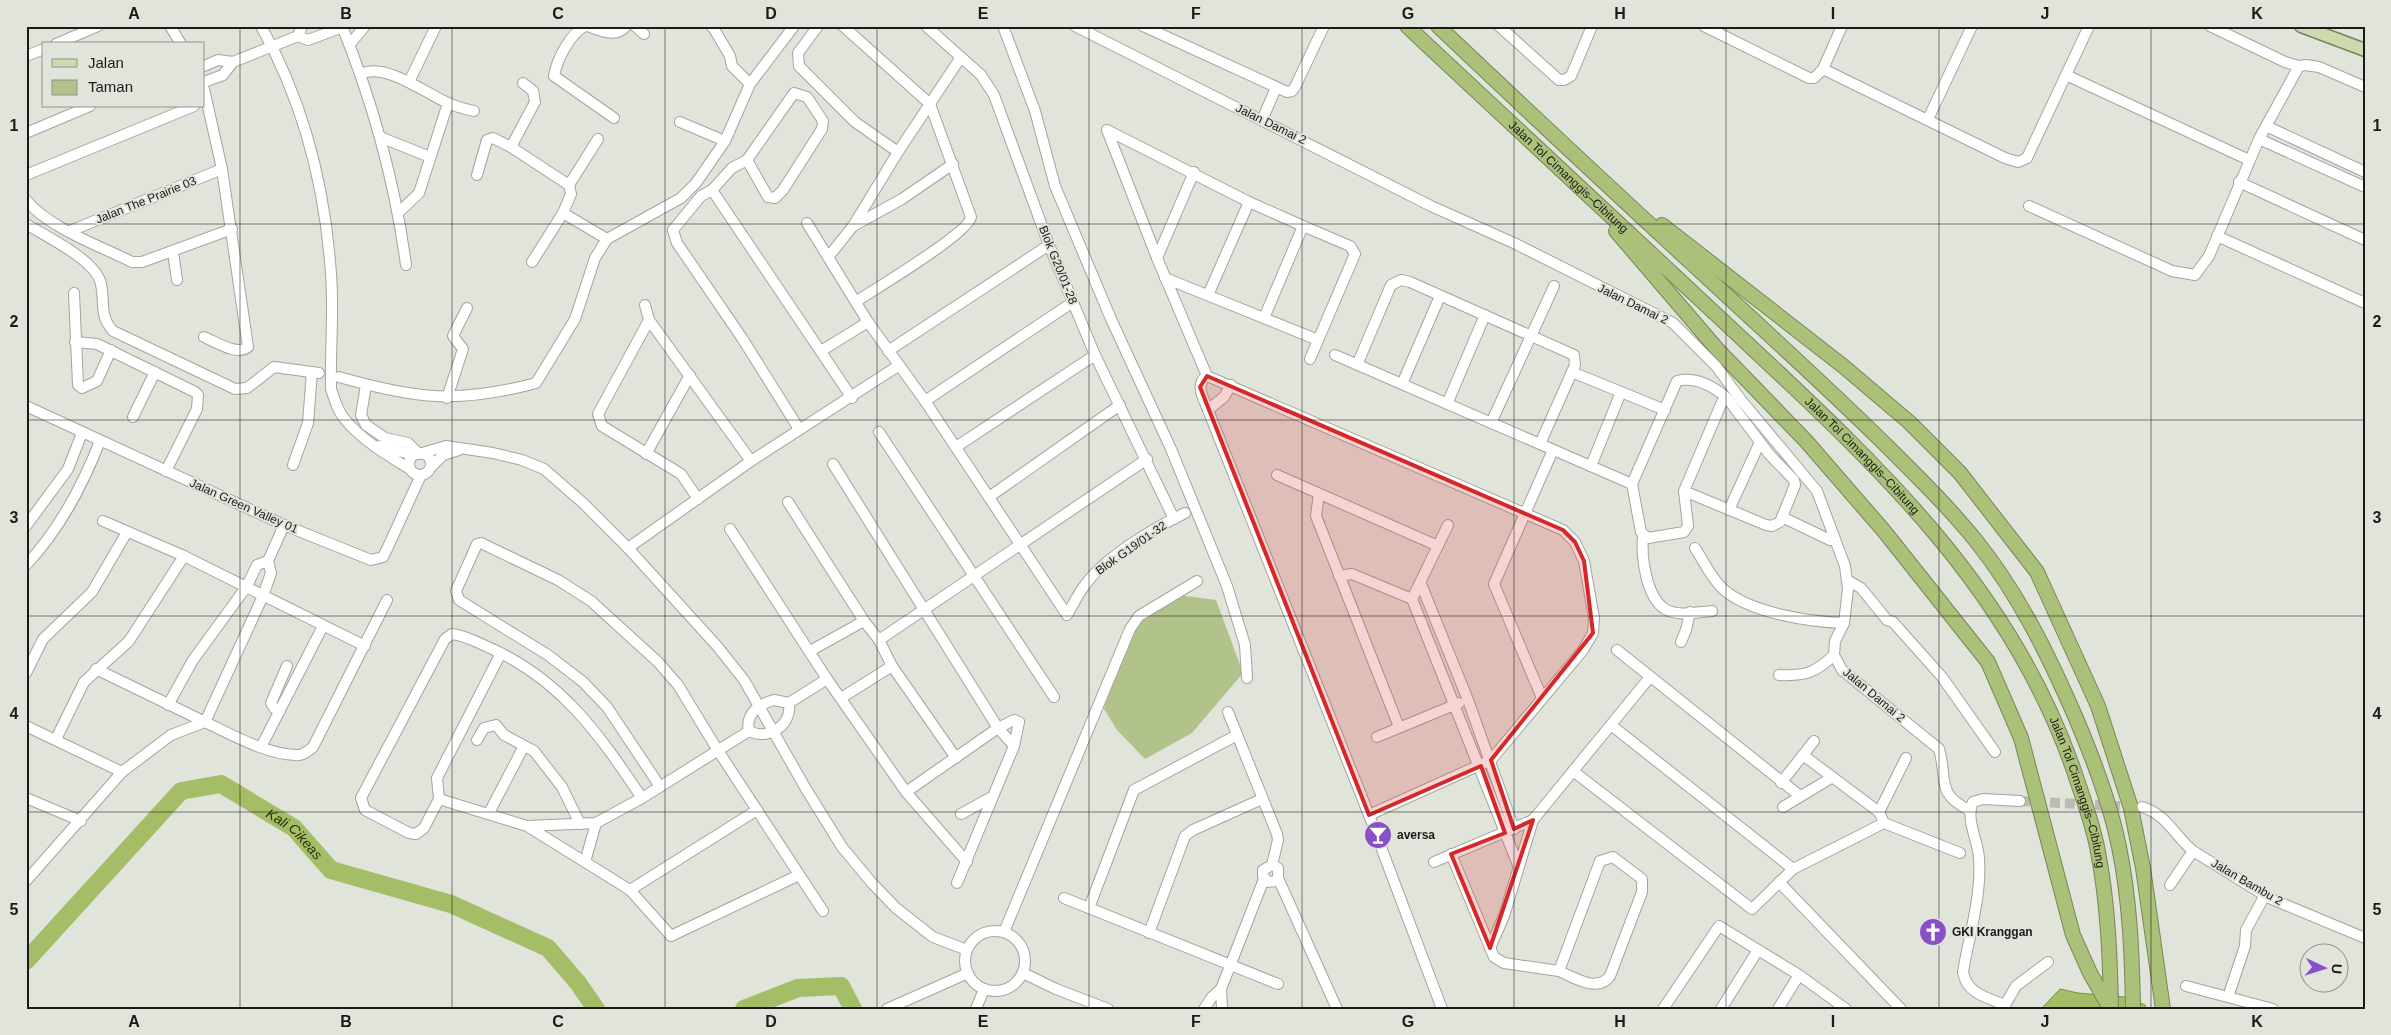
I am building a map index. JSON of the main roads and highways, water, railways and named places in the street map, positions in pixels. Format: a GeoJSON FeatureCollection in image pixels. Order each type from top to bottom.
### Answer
{"type":"FeatureCollection","features":[{"type":"Feature","properties":{"kind":"highway","name":"Jalan Tol Cimanggis–Cibitung"},"geometry":{"type":"LineString","coordinates":[[1407,26],[1829,420],[1916,510],[1955,555],[2018,649],[2048,704],[2067,750],[2098,849],[2110,952],[2111,1009]]}},
{"type":"Feature","properties":{"kind":"highway","name":"Jalan Tol Cimanggis–Cibitung"},"geometry":{"type":"LineString","coordinates":[[1438,26],[1586,166],[1844,403],[1934,494],[1976,542],[2012,590],[2039,636],[2069,703],[2087,744],[2112,816],[2125,884],[2131,950],[2132,1009]]}},
{"type":"Feature","properties":{"kind":"highway"},"geometry":{"type":"LineString","coordinates":[[1586,166],[1758,299],[1909,422],[1960,473],[2037,572],[2098,706],[2131,808],[2143,868],[2163,1008]]}},
{"type":"Feature","properties":{"kind":"highway"},"geometry":{"type":"LineString","coordinates":[[1570,178],[1716,349],[1806,441],[1884,531],[1988,662],[2020,738],[2073,935],[2090,973],[2111,1009]]}},
{"type":"Feature","properties":{"kind":"main road"},"geometry":{"type":"LineString","coordinates":[[2301,26],[2365,50]]}},
{"type":"Feature","properties":{"kind":"waterway","name":"Kali Cikeas"},"geometry":{"type":"LineString","coordinates":[[26,961],[181,791],[221,784],[294,828],[331,870],[451,904],[548,948],[578,983],[596,1009]]}},
{"type":"Feature","properties":{"kind":"waterway","name":"Kali Cikeas"},"geometry":{"type":"LineString","coordinates":[[744,1009],[798,988],[841,986],[853,1009]]}},
{"type":"Feature","properties":{"kind":"tunnel"},"geometry":{"type":"LineString","coordinates":[[2020,801],[2136,807]]}},
{"type":"Feature","properties":{"kind":"place","name":"aversa"},"geometry":{"type":"Point","coordinates":[1378,835]}},
{"type":"Feature","properties":{"kind":"place","name":"GKI Kranggan"},"geometry":{"type":"Point","coordinates":[1933,932]}}]}
